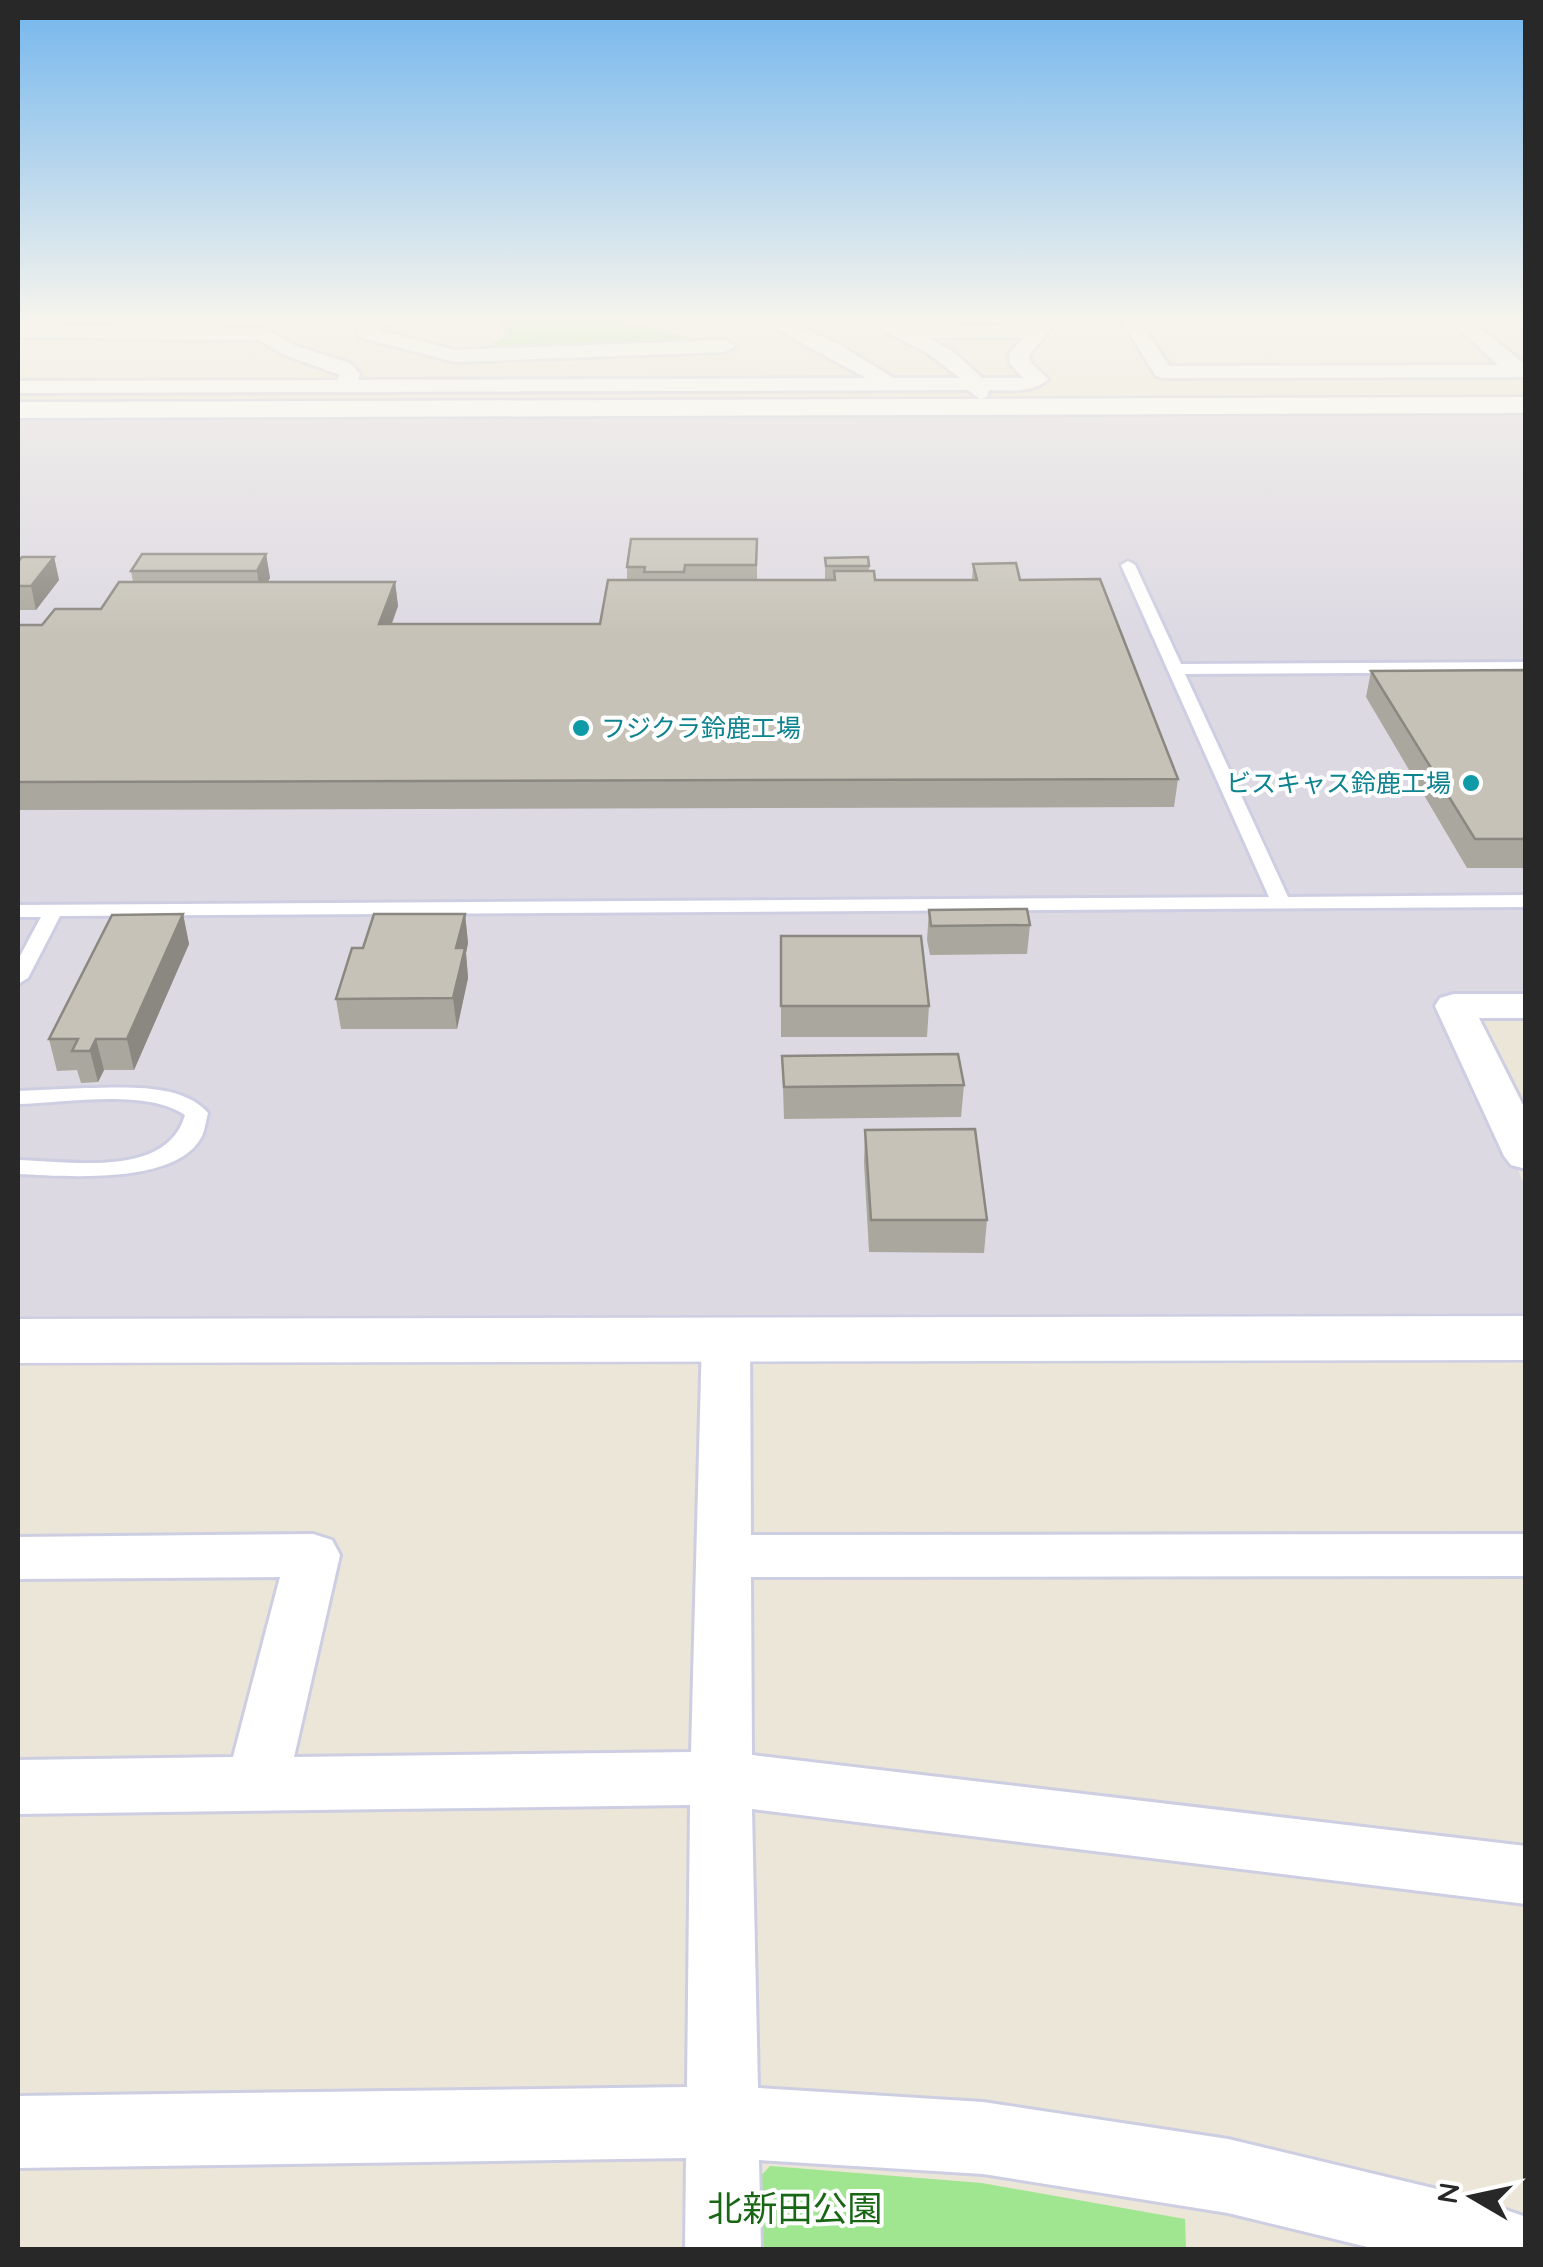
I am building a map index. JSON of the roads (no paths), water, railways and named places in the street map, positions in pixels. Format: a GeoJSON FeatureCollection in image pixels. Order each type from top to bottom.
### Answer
{"type":"FeatureCollection","features":[{"type":"Feature","properties":{"kind":"street"},"geometry":{"type":"LineString","coordinates":[[1526,1006],[1454,1006],[1526,1156]]}},
{"type":"Feature","properties":{"kind":"street"},"geometry":{"type":"LineString","coordinates":[[723,2250],[721,1778],[726,1338]]}},
{"type":"Feature","properties":{"kind":"street"},"geometry":{"type":"LineString","coordinates":[[18,1342],[1526,1338]]}},
{"type":"Feature","properties":{"kind":"street"},"geometry":{"type":"LineString","coordinates":[[18,1558],[313,1554],[257,1782]]}},
{"type":"Feature","properties":{"kind":"street"},"geometry":{"type":"LineString","coordinates":[[724,1556],[1526,1555]]}},
{"type":"Feature","properties":{"kind":"street"},"geometry":{"type":"LineString","coordinates":[[18,1786],[721,1778],[1526,1875]]}},
{"type":"Feature","properties":{"kind":"street"},"geometry":{"type":"LineString","coordinates":[[18,2132],[724,2122],[983,2138],[1228,2176],[1466,2233],[1514,2250]]}},
{"type":"Feature","properties":{"kind":"lane"},"geometry":{"type":"LineString","coordinates":[[1128,565],[1281,902]]}},
{"type":"Feature","properties":{"kind":"lane"},"geometry":{"type":"LineString","coordinates":[[1175,670],[1526,667]]}},
{"type":"Feature","properties":{"kind":"lane"},"geometry":{"type":"LineString","coordinates":[[18,911],[1526,901]]}},
{"type":"Feature","properties":{"kind":"lane"},"geometry":{"type":"LineString","coordinates":[[18,978],[54,912]]}},
{"type":"Feature","properties":{"kind":"lane"},"geometry":{"type":"LineString","coordinates":[[18,1098],[145,1096],[189,1104],[197,1114],[197,1130],[186,1144],[142,1164],[18,1167]]}},
{"type":"Feature","properties":{"kind":"place","name":"フジクラ鈴鹿工場"},"geometry":{"type":"Point","coordinates":[581,728]}},
{"type":"Feature","properties":{"kind":"place","name":"ビスキャス鈴鹿工場"},"geometry":{"type":"Point","coordinates":[1471,783]}},
{"type":"Feature","properties":{"kind":"park label","name":"北新田公園"},"geometry":{"type":"Point","coordinates":[795,2209]}}]}
